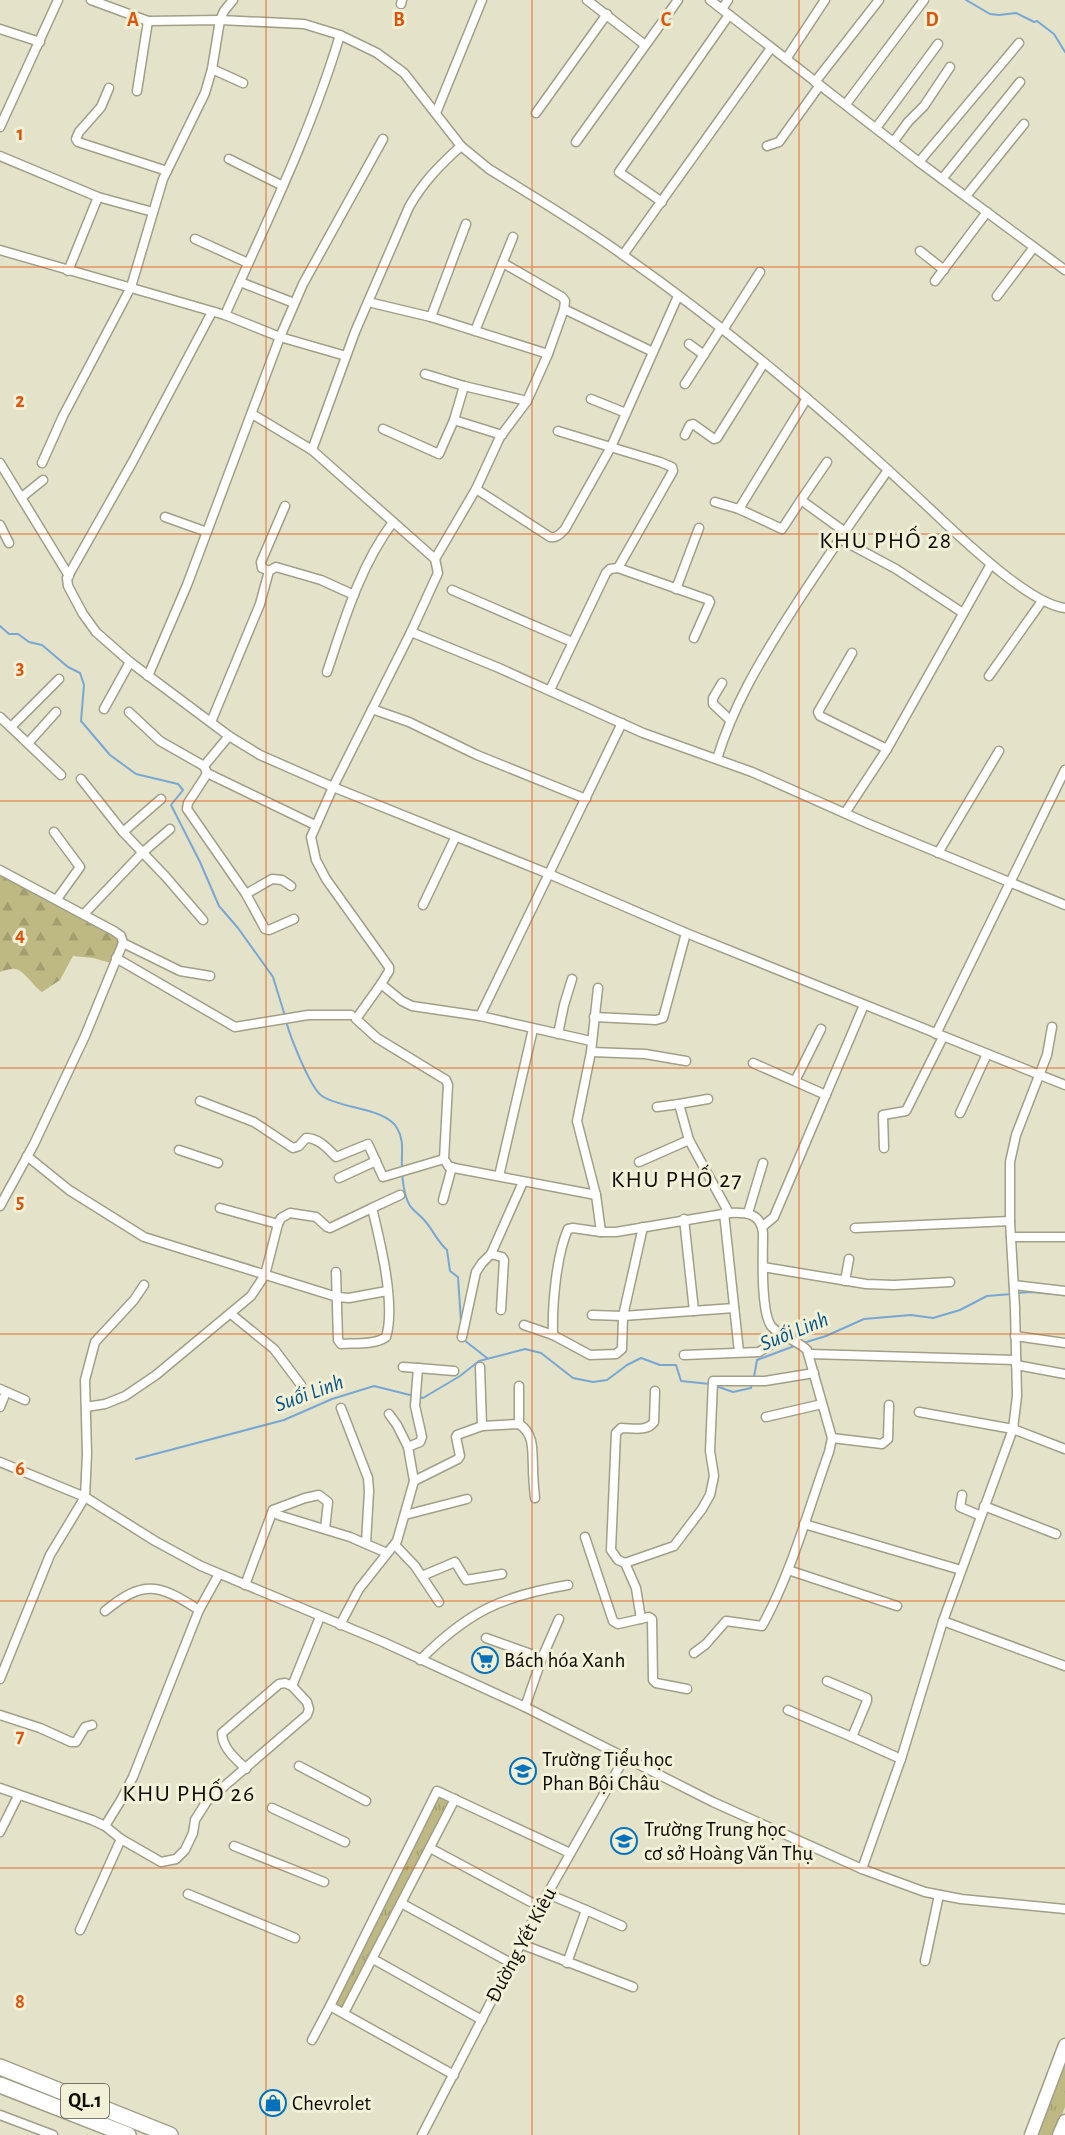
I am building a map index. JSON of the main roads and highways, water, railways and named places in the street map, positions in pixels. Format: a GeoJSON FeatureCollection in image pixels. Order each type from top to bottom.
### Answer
{"type":"FeatureCollection","features":[{"type":"Feature","properties":{"kind":"highway","name":"QL.1"},"geometry":{"type":"LineString","coordinates":[[0,2067],[170,2135]]}},
{"type":"Feature","properties":{"kind":"highway","name":"QL.1"},"geometry":{"type":"LineString","coordinates":[[0,2086],[128,2135]]}},
{"type":"Feature","properties":{"kind":"waterway"},"geometry":{"type":"LineString","coordinates":[[966,0],[990,14],[1016,13],[1034,22],[1037,21],[1054,34],[1065,52]]}},
{"type":"Feature","properties":{"kind":"waterway"},"geometry":{"type":"LineString","coordinates":[[0,626],[9,634],[18,634],[29,642],[42,645],[68,667],[80,673],[84,685],[81,721],[110,755],[136,774],[178,784],[183,790],[171,805],[219,906],[238,928],[273,977],[285,1016]]}},
{"type":"Feature","properties":{"kind":"waterway"},"geometry":{"type":"LineString","coordinates":[[286,1021],[306,1073],[322,1096],[340,1104],[383,1116],[397,1128],[402,1143],[402,1177],[406,1196],[410,1206],[425,1221],[447,1250],[450,1271],[458,1277],[461,1322]]}},
{"type":"Feature","properties":{"kind":"waterway","name":"Suối Linh"},"geometry":{"type":"LineString","coordinates":[[1018,1293],[1065,1295]]}},
{"type":"Feature","properties":{"kind":"waterway","name":"Suối Linh"},"geometry":{"type":"LineString","coordinates":[[803,1343],[826,1336],[864,1319],[911,1315],[933,1318],[960,1310],[987,1296],[1012,1294]]}},
{"type":"Feature","properties":{"kind":"waterway"},"geometry":{"type":"LineString","coordinates":[[464,1340],[487,1358]]}},
{"type":"Feature","properties":{"kind":"waterway","name":"Suối Linh"},"geometry":{"type":"LineString","coordinates":[[754,1377],[757,1360],[797,1345]]}},
{"type":"Feature","properties":{"kind":"waterway","name":"Suối Linh"},"geometry":{"type":"LineString","coordinates":[[419,1397],[423,1398],[460,1376],[479,1361],[525,1349],[541,1353],[573,1378],[593,1382],[607,1380],[641,1358],[660,1365],[676,1365],[681,1381],[710,1384]]}},
{"type":"Feature","properties":{"kind":"waterway","name":"Suối Linh"},"geometry":{"type":"LineString","coordinates":[[716,1386],[733,1392],[751,1388],[752,1383]]}},
{"type":"Feature","properties":{"kind":"waterway","name":"Suối Linh"},"geometry":{"type":"LineString","coordinates":[[136,1459],[284,1420],[332,1399],[374,1386],[414,1396]]}},
{"type":"Feature","properties":{"kind":"place","name":"Bách hóa Xanh"},"geometry":{"type":"Point","coordinates":[485,1660]}},
{"type":"Feature","properties":{"kind":"place","name":"Trường Tiểu học Phan Bội Châu"},"geometry":{"type":"Point","coordinates":[523,1771]}},
{"type":"Feature","properties":{"kind":"place","name":"Trường Trung học cơ sở Hoàng Văn Thụ"},"geometry":{"type":"Point","coordinates":[624,1841]}},
{"type":"Feature","properties":{"kind":"place","name":"Chevrolet"},"geometry":{"type":"Point","coordinates":[273,2103]}},
{"type":"Feature","properties":{"kind":"district","name":"KHU PHỐ 28"},"geometry":{"type":"Point","coordinates":[886,541]}},
{"type":"Feature","properties":{"kind":"district","name":"KHU PHỐ 27"},"geometry":{"type":"Point","coordinates":[677,1180]}},
{"type":"Feature","properties":{"kind":"district","name":"KHU PHỐ 26"},"geometry":{"type":"Point","coordinates":[189,1794]}}]}
